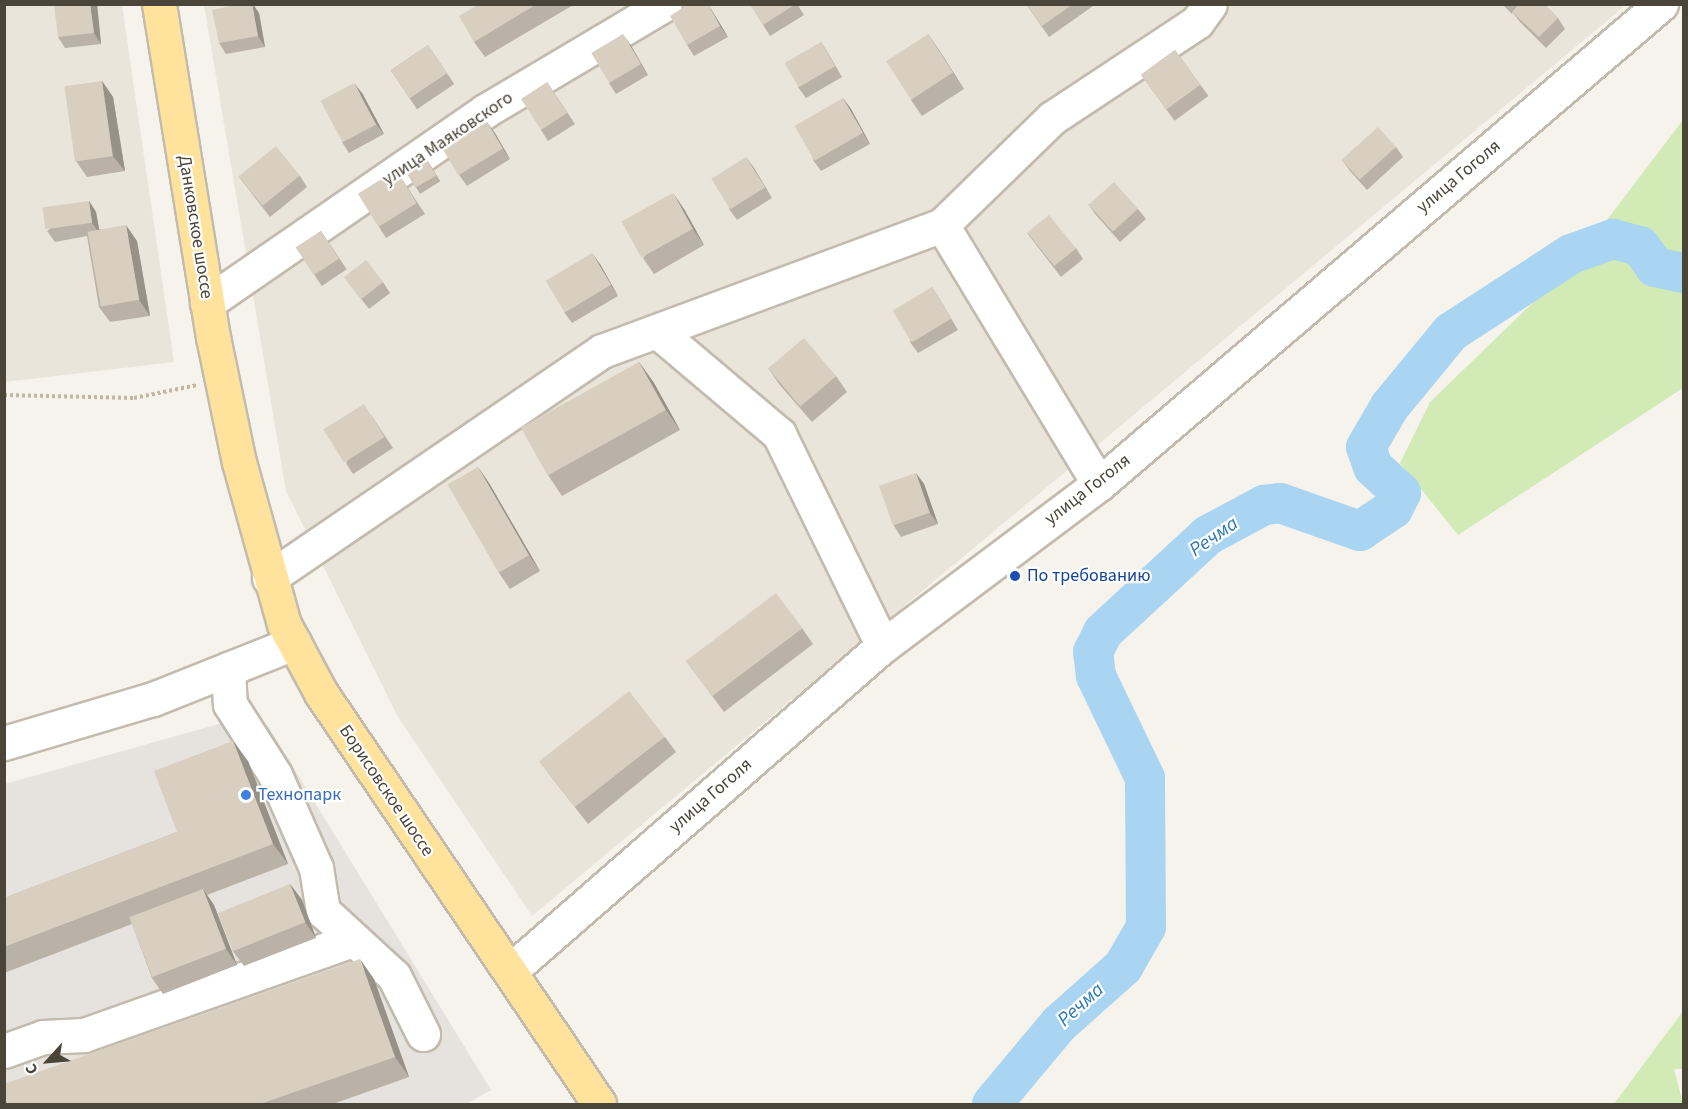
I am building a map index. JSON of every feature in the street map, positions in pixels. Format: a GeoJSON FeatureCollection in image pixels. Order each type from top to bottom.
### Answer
{"type":"FeatureCollection","features":[{"type":"Feature","properties":{"kind":"main road","name":"Данковское шоссе"},"geometry":{"type":"LineString","coordinates":[[159,4],[207,303],[237,448]]}},
{"type":"Feature","properties":{"kind":"main road","name":"Борисовское шоссе"},"geometry":{"type":"LineString","coordinates":[[237,448],[269,578],[294,643],[415,836],[510,971],[599,1104]]}},
{"type":"Feature","properties":{"kind":"street","name":"улица Маяковского"},"geometry":{"type":"LineString","coordinates":[[207,303],[485,111],[665,4]]}},
{"type":"Feature","properties":{"kind":"street"},"geometry":{"type":"LineString","coordinates":[[269,578],[602,351],[942,225],[1052,118],[1197,22],[1210,4]]}},
{"type":"Feature","properties":{"kind":"street","name":"улица Гоголя"},"geometry":{"type":"LineString","coordinates":[[510,971],[883,645],[1099,484],[1661,4]]}},
{"type":"Feature","properties":{"kind":"street"},"geometry":{"type":"LineString","coordinates":[[942,225],[1099,484]]}},
{"type":"Feature","properties":{"kind":"street"},"geometry":{"type":"LineString","coordinates":[[657,331],[779,434],[883,645]]}},
{"type":"Feature","properties":{"kind":"street"},"geometry":{"type":"LineString","coordinates":[[4,743],[153,699],[294,643]]}},
{"type":"Feature","properties":{"kind":"street"},"geometry":{"type":"LineString","coordinates":[[228,669],[230,704],[280,785],[316,868],[323,911],[394,976],[423,1034]]}},
{"type":"Feature","properties":{"kind":"street"},"geometry":{"type":"LineString","coordinates":[[4,1051],[43,1037],[84,1035],[353,940]]}},
{"type":"Feature","properties":{"kind":"path"},"geometry":{"type":"LineString","coordinates":[[4,395],[134,398],[222,380]]}},
{"type":"Feature","properties":{"kind":"shaded area"},"geometry":{"type":"Polygon","coordinates":[[[4,5],[122,5],[174,362],[5,382],[4,5]]]}},
{"type":"Feature","properties":{"kind":"shaded area"},"geometry":{"type":"Polygon","coordinates":[[[204,5],[1626,5],[532,916],[398,717],[286,491],[204,5]]]}},
{"type":"Feature","properties":{"kind":"shaded area"},"geometry":{"type":"Polygon","coordinates":[[[240,718],[268,726],[491,1090],[466,1104],[5,1104],[5,784],[240,718]]]}},
{"type":"Feature","properties":{"kind":"green space"},"geometry":{"type":"Polygon","coordinates":[[[1683,120],[1683,388],[1458,535],[1400,463],[1430,402],[1574,263],[1683,120]]]}},
{"type":"Feature","properties":{"kind":"green space"},"geometry":{"type":"Polygon","coordinates":[[[1683,1011],[1683,1069],[1674,1069],[1683,1104],[1614,1104],[1683,1011]]]}},
{"type":"Feature","properties":{"kind":"building"},"geometry":{"type":"Polygon","coordinates":[[[54,4],[90,4],[94,33],[58,37],[54,4]]]}},
{"type":"Feature","properties":{"kind":"building"},"geometry":{"type":"Polygon","coordinates":[[[252,4],[258,36],[219,43],[212,10],[252,4]]]}},
{"type":"Feature","properties":{"kind":"building"},"geometry":{"type":"Polygon","coordinates":[[[479,4],[537,4],[474,42],[459,16],[479,4]]]}},
{"type":"Feature","properties":{"kind":"building"},"geometry":{"type":"Polygon","coordinates":[[[689,4],[708,4],[720,26],[687,45],[670,16],[689,4]]]}},
{"type":"Feature","properties":{"kind":"building"},"geometry":{"type":"Polygon","coordinates":[[[750,4],[796,4],[763,25],[750,4]]]}},
{"type":"Feature","properties":{"kind":"building"},"geometry":{"type":"Polygon","coordinates":[[[1026,4],[1073,4],[1042,26],[1026,4]]]}},
{"type":"Feature","properties":{"kind":"building"},"geometry":{"type":"Polygon","coordinates":[[[1519,4],[1544,4],[1558,18],[1539,37],[1512,12],[1519,4]]]}},
{"type":"Feature","properties":{"kind":"building"},"geometry":{"type":"Polygon","coordinates":[[[623,34],[641,64],[609,83],[591,53],[623,34]]]}},
{"type":"Feature","properties":{"kind":"building"},"geometry":{"type":"Polygon","coordinates":[[[928,34],[953,73],[911,100],[886,61],[928,34]]]}},
{"type":"Feature","properties":{"kind":"building"},"geometry":{"type":"Polygon","coordinates":[[[821,42],[835,66],[799,87],[785,63],[821,42]]]}},
{"type":"Feature","properties":{"kind":"building"},"geometry":{"type":"Polygon","coordinates":[[[428,45],[447,73],[410,98],[391,70],[428,45]]]}},
{"type":"Feature","properties":{"kind":"building"},"geometry":{"type":"Polygon","coordinates":[[[1175,50],[1200,85],[1166,109],[1141,75],[1175,50]]]}},
{"type":"Feature","properties":{"kind":"building"},"geometry":{"type":"Polygon","coordinates":[[[102,81],[113,156],[75,162],[64,86],[102,81]]]}},
{"type":"Feature","properties":{"kind":"building"},"geometry":{"type":"Polygon","coordinates":[[[547,82],[567,113],[541,130],[521,99],[547,82]]]}},
{"type":"Feature","properties":{"kind":"building"},"geometry":{"type":"Polygon","coordinates":[[[354,83],[376,124],[343,142],[320,101],[354,83]]]}},
{"type":"Feature","properties":{"kind":"building"},"geometry":{"type":"Polygon","coordinates":[[[843,98],[863,133],[815,161],[795,126],[843,98]]]}},
{"type":"Feature","properties":{"kind":"building"},"geometry":{"type":"Polygon","coordinates":[[[487,122],[503,149],[458,175],[442,149],[487,122]]]}},
{"type":"Feature","properties":{"kind":"building"},"geometry":{"type":"Polygon","coordinates":[[[1378,127],[1396,147],[1360,180],[1342,160],[1378,127]]]}},
{"type":"Feature","properties":{"kind":"building"},"geometry":{"type":"Polygon","coordinates":[[[276,146],[300,176],[263,206],[239,176],[276,146]]]}},
{"type":"Feature","properties":{"kind":"building"},"geometry":{"type":"Polygon","coordinates":[[[424,155],[436,176],[415,188],[403,167],[424,155]]]}},
{"type":"Feature","properties":{"kind":"building"},"geometry":{"type":"Polygon","coordinates":[[[746,157],[765,188],[730,209],[711,179],[746,157]]]}},
{"type":"Feature","properties":{"kind":"building"},"geometry":{"type":"Polygon","coordinates":[[[396,170],[417,203],[379,227],[358,194],[396,170]]]}},
{"type":"Feature","properties":{"kind":"building"},"geometry":{"type":"Polygon","coordinates":[[[1114,182],[1138,209],[1113,232],[1089,205],[1114,182]]]}},
{"type":"Feature","properties":{"kind":"building"},"geometry":{"type":"Polygon","coordinates":[[[673,193],[693,229],[641,257],[621,222],[673,193]]]}},
{"type":"Feature","properties":{"kind":"building"},"geometry":{"type":"Polygon","coordinates":[[[89,201],[92,223],[46,229],[42,208],[89,201]]]}},
{"type":"Feature","properties":{"kind":"building"},"geometry":{"type":"Polygon","coordinates":[[[1049,215],[1076,248],[1054,266],[1027,233],[1049,215]]]}},
{"type":"Feature","properties":{"kind":"building"},"geometry":{"type":"Polygon","coordinates":[[[126,225],[139,300],[101,307],[88,232],[126,225]]]}},
{"type":"Feature","properties":{"kind":"building"},"geometry":{"type":"Polygon","coordinates":[[[321,231],[339,259],[314,275],[296,247],[321,231]]]}},
{"type":"Feature","properties":{"kind":"building"},"geometry":{"type":"Polygon","coordinates":[[[592,253],[611,285],[565,313],[546,281],[592,253]]]}},
{"type":"Feature","properties":{"kind":"building"},"geometry":{"type":"Polygon","coordinates":[[[366,260],[383,282],[361,299],[344,277],[366,260]]]}},
{"type":"Feature","properties":{"kind":"building"},"geometry":{"type":"Polygon","coordinates":[[[932,287],[951,319],[912,342],[893,311],[932,287]]]}},
{"type":"Feature","properties":{"kind":"building"},"geometry":{"type":"Polygon","coordinates":[[[804,338],[836,376],[800,407],[768,368],[804,338]]]}},
{"type":"Feature","properties":{"kind":"building"},"geometry":{"type":"Polygon","coordinates":[[[639,362],[666,410],[548,476],[521,427],[639,362]]]}},
{"type":"Feature","properties":{"kind":"building"},"geometry":{"type":"Polygon","coordinates":[[[364,404],[385,437],[344,463],[323,429],[364,404]]]}},
{"type":"Feature","properties":{"kind":"building"},"geometry":{"type":"Polygon","coordinates":[[[478,467],[529,555],[499,573],[448,484],[478,467]]]}},
{"type":"Feature","properties":{"kind":"building"},"geometry":{"type":"Polygon","coordinates":[[[916,473],[930,513],[893,525],[879,486],[916,473]]]}},
{"type":"Feature","properties":{"kind":"building"},"geometry":{"type":"Polygon","coordinates":[[[776,593],[802,628],[712,696],[686,661],[776,593]]]}},
{"type":"Feature","properties":{"kind":"building"},"geometry":{"type":"Polygon","coordinates":[[[629,691],[665,737],[575,807],[539,761],[629,691]]]}},
{"type":"Feature","properties":{"kind":"building"},"geometry":{"type":"Polygon","coordinates":[[[233,741],[273,844],[4,947],[4,898],[177,832],[154,771],[233,741]]]}},
{"type":"Feature","properties":{"kind":"building"},"geometry":{"type":"Polygon","coordinates":[[[290,884],[305,922],[233,951],[218,913],[290,884]]]}},
{"type":"Feature","properties":{"kind":"building"},"geometry":{"type":"Polygon","coordinates":[[[203,889],[226,949],[152,977],[129,917],[203,889]]]}},
{"type":"Feature","properties":{"kind":"building"},"geometry":{"type":"Polygon","coordinates":[[[360,959],[395,1057],[260,1104],[4,1104],[4,1084],[360,959]]]}},
{"type":"Feature","properties":{"kind":"waterway","name":"Речма"},"geometry":{"type":"LineString","coordinates":[[992,1104],[1059,1024],[1123,967],[1146,927],[1145,778],[1096,676],[1093,652],[1103,632],[1208,535],[1264,505],[1280,503],[1360,531],[1393,509],[1401,493],[1373,467],[1366,447],[1390,406],[1451,332],[1571,254],[1613,239],[1640,246],[1655,267],[1684,273]]}},
{"type":"Feature","properties":{"kind":"place","name":"По требованию"},"geometry":{"type":"Point","coordinates":[1015,576]}},
{"type":"Feature","properties":{"kind":"place","name":"Технопарк"},"geometry":{"type":"Point","coordinates":[246,795]}}]}
